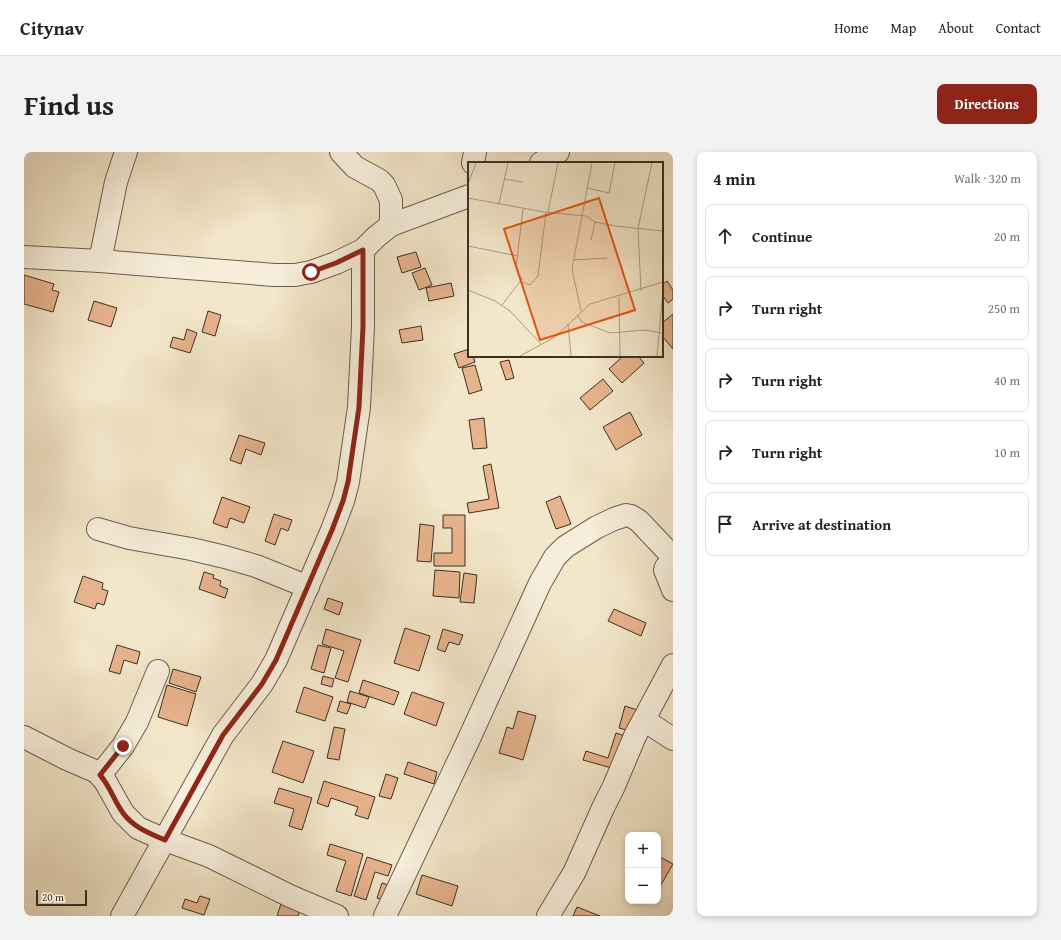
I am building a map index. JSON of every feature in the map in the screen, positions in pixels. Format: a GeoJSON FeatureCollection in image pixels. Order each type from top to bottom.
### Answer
{"type":"FeatureCollection","features":[{"type":"Feature","properties":{"kind":"street"},"geometry":{"type":"LineString","coordinates":[[100,261],[116,182],[126,152]]}},
{"type":"Feature","properties":{"kind":"street"},"geometry":{"type":"LineString","coordinates":[[341,152],[355,167],[379,180],[384,185],[391,200],[391,225]]}},
{"type":"Feature","properties":{"kind":"street"},"geometry":{"type":"LineString","coordinates":[[473,162],[475,152]]}},
{"type":"Feature","properties":{"kind":"street"},"geometry":{"type":"LineString","coordinates":[[543,162],[558,152]]}},
{"type":"Feature","properties":{"kind":"street"},"geometry":{"type":"LineString","coordinates":[[24,257],[100,261],[295,276],[336,263],[363,250],[391,225],[468,195]]}},
{"type":"Feature","properties":{"kind":"street"},"geometry":{"type":"LineString","coordinates":[[122,916],[223,735],[262,684],[276,660],[343,501],[348,482],[359,407],[363,327],[363,250]]}},
{"type":"Feature","properties":{"kind":"street"},"geometry":{"type":"LineString","coordinates":[[385,916],[465,748],[540,583],[555,557],[565,548],[598,527],[624,515],[631,516],[639,521],[673,557]]}},
{"type":"Feature","properties":{"kind":"street"},"geometry":{"type":"LineString","coordinates":[[98,529],[129,538],[191,549],[225,557],[256,566],[308,587]]}},
{"type":"Feature","properties":{"kind":"street"},"geometry":{"type":"LineString","coordinates":[[673,563],[666,567],[665,570],[673,590]]}},
{"type":"Feature","properties":{"kind":"street"},"geometry":{"type":"LineString","coordinates":[[548,916],[574,873],[635,736],[673,665]]}},
{"type":"Feature","properties":{"kind":"street"},"geometry":{"type":"LineString","coordinates":[[100,775],[123,746],[137,722],[158,670]]}},
{"type":"Feature","properties":{"kind":"street"},"geometry":{"type":"LineString","coordinates":[[644,720],[673,738]]}},
{"type":"Feature","properties":{"kind":"street"},"geometry":{"type":"LineString","coordinates":[[24,736],[67,759],[97,772],[105,781],[123,813],[133,824],[146,832],[209,856],[290,896],[337,916]]}},
{"type":"Feature","properties":{"kind":"building"},"geometry":{"type":"Polygon","coordinates":[[[416,252],[421,267],[402,273],[397,257],[416,252]]]}},
{"type":"Feature","properties":{"kind":"building"},"geometry":{"type":"Polygon","coordinates":[[[425,268],[432,285],[419,290],[412,273],[425,268]]]}},
{"type":"Feature","properties":{"kind":"building"},"geometry":{"type":"Polygon","coordinates":[[[24,275],[54,284],[52,290],[59,292],[53,312],[24,304],[24,275]]]}},
{"type":"Feature","properties":{"kind":"building"},"geometry":{"type":"Polygon","coordinates":[[[667,281],[673,290],[673,299],[668,303],[663,296],[663,284],[667,281]]]}},
{"type":"Feature","properties":{"kind":"building"},"geometry":{"type":"Polygon","coordinates":[[[451,283],[454,296],[429,301],[426,288],[451,283]]]}},
{"type":"Feature","properties":{"kind":"building"},"geometry":{"type":"Polygon","coordinates":[[[94,301],[117,308],[111,327],[88,320],[94,301]]]}},
{"type":"Feature","properties":{"kind":"building"},"geometry":{"type":"Polygon","coordinates":[[[208,311],[221,315],[215,336],[202,332],[208,311]]]}},
{"type":"Feature","properties":{"kind":"building"},"geometry":{"type":"Polygon","coordinates":[[[673,314],[673,349],[663,337],[663,322],[673,314]]]}},
{"type":"Feature","properties":{"kind":"building"},"geometry":{"type":"Polygon","coordinates":[[[421,326],[423,340],[402,343],[399,330],[421,326]]]}},
{"type":"Feature","properties":{"kind":"building"},"geometry":{"type":"Polygon","coordinates":[[[187,329],[197,333],[190,353],[170,347],[173,337],[184,340],[187,329]]]}},
{"type":"Feature","properties":{"kind":"building"},"geometry":{"type":"Polygon","coordinates":[[[468,349],[468,357],[473,357],[475,362],[459,368],[454,354],[468,349]]]}},
{"type":"Feature","properties":{"kind":"building"},"geometry":{"type":"Polygon","coordinates":[[[622,357],[639,357],[644,363],[622,383],[609,369],[622,357]]]}},
{"type":"Feature","properties":{"kind":"building"},"geometry":{"type":"Polygon","coordinates":[[[509,360],[514,378],[506,380],[500,362],[509,360]]]}},
{"type":"Feature","properties":{"kind":"building"},"geometry":{"type":"Polygon","coordinates":[[[475,365],[482,390],[469,394],[462,368],[475,365]]]}},
{"type":"Feature","properties":{"kind":"building"},"geometry":{"type":"Polygon","coordinates":[[[603,379],[613,391],[590,410],[580,398],[603,379]]]}},
{"type":"Feature","properties":{"kind":"building"},"geometry":{"type":"Polygon","coordinates":[[[630,412],[642,435],[616,450],[603,427],[630,412]]]}},
{"type":"Feature","properties":{"kind":"building"},"geometry":{"type":"Polygon","coordinates":[[[484,418],[487,448],[473,449],[469,420],[484,418]]]}},
{"type":"Feature","properties":{"kind":"building"},"geometry":{"type":"Polygon","coordinates":[[[239,435],[265,443],[261,455],[246,449],[241,464],[230,460],[239,435]]]}},
{"type":"Feature","properties":{"kind":"building"},"geometry":{"type":"Polygon","coordinates":[[[491,464],[499,508],[469,513],[467,503],[489,499],[483,466],[491,464]]]}},
{"type":"Feature","properties":{"kind":"building"},"geometry":{"type":"Polygon","coordinates":[[[560,496],[571,524],[556,529],[546,502],[560,496]]]}},
{"type":"Feature","properties":{"kind":"building"},"geometry":{"type":"Polygon","coordinates":[[[222,497],[250,507],[244,523],[230,518],[227,528],[213,523],[222,497]]]}},
{"type":"Feature","properties":{"kind":"building"},"geometry":{"type":"Polygon","coordinates":[[[274,514],[292,520],[288,531],[281,528],[275,545],[265,541],[274,514]]]}},
{"type":"Feature","properties":{"kind":"building"},"geometry":{"type":"Polygon","coordinates":[[[443,515],[465,515],[465,566],[434,566],[434,553],[452,553],[452,528],[443,528],[443,515]]]}},
{"type":"Feature","properties":{"kind":"building"},"geometry":{"type":"Polygon","coordinates":[[[420,524],[434,526],[431,562],[417,561],[420,524]]]}},
{"type":"Feature","properties":{"kind":"building"},"geometry":{"type":"Polygon","coordinates":[[[435,570],[460,572],[459,598],[433,596],[435,570]]]}},
{"type":"Feature","properties":{"kind":"building"},"geometry":{"type":"Polygon","coordinates":[[[204,572],[214,575],[213,578],[221,581],[220,586],[228,589],[225,598],[199,589],[204,572]]]}},
{"type":"Feature","properties":{"kind":"building"},"geometry":{"type":"Polygon","coordinates":[[[464,573],[477,575],[474,603],[460,602],[464,573]]]}},
{"type":"Feature","properties":{"kind":"building"},"geometry":{"type":"Polygon","coordinates":[[[83,576],[103,583],[102,589],[108,591],[104,605],[97,603],[95,609],[74,602],[83,576]]]}},
{"type":"Feature","properties":{"kind":"building"},"geometry":{"type":"Polygon","coordinates":[[[328,598],[343,603],[339,615],[324,609],[328,598]]]}},
{"type":"Feature","properties":{"kind":"building"},"geometry":{"type":"Polygon","coordinates":[[[614,609],[646,623],[641,636],[608,621],[614,609]]]}},
{"type":"Feature","properties":{"kind":"building"},"geometry":{"type":"Polygon","coordinates":[[[405,628],[430,636],[419,671],[394,663],[405,628]]]}},
{"type":"Feature","properties":{"kind":"building"},"geometry":{"type":"Polygon","coordinates":[[[326,629],[361,640],[348,682],[335,678],[344,651],[322,644],[326,629]]]}},
{"type":"Feature","properties":{"kind":"building"},"geometry":{"type":"Polygon","coordinates":[[[443,629],[463,635],[459,645],[449,642],[445,652],[437,649],[443,629]]]}},
{"type":"Feature","properties":{"kind":"building"},"geometry":{"type":"Polygon","coordinates":[[[117,645],[140,652],[137,664],[124,660],[120,674],[109,671],[117,645]]]}},
{"type":"Feature","properties":{"kind":"building"},"geometry":{"type":"Polygon","coordinates":[[[318,645],[331,648],[324,673],[311,669],[318,645]]]}},
{"type":"Feature","properties":{"kind":"building"},"geometry":{"type":"Polygon","coordinates":[[[173,669],[201,677],[196,692],[169,683],[173,669]]]}},
{"type":"Feature","properties":{"kind":"building"},"geometry":{"type":"Polygon","coordinates":[[[323,676],[334,679],[332,687],[321,684],[323,676]]]}},
{"type":"Feature","properties":{"kind":"building"},"geometry":{"type":"Polygon","coordinates":[[[363,680],[399,692],[394,705],[359,693],[363,680]]]}},
{"type":"Feature","properties":{"kind":"building"},"geometry":{"type":"Polygon","coordinates":[[[167,685],[196,694],[187,726],[158,717],[167,685]]]}},
{"type":"Feature","properties":{"kind":"building"},"geometry":{"type":"Polygon","coordinates":[[[304,687],[333,697],[325,721],[296,712],[304,687]]]}},
{"type":"Feature","properties":{"kind":"building"},"geometry":{"type":"Polygon","coordinates":[[[350,691],[369,697],[365,708],[347,702],[350,691]]]}},
{"type":"Feature","properties":{"kind":"building"},"geometry":{"type":"Polygon","coordinates":[[[412,692],[444,703],[436,726],[404,714],[412,692]]]}},
{"type":"Feature","properties":{"kind":"building"},"geometry":{"type":"Polygon","coordinates":[[[340,701],[351,704],[347,714],[337,711],[340,701]]]}},
{"type":"Feature","properties":{"kind":"building"},"geometry":{"type":"Polygon","coordinates":[[[625,706],[637,710],[630,731],[619,728],[625,706]]]}},
{"type":"Feature","properties":{"kind":"building"},"geometry":{"type":"Polygon","coordinates":[[[518,711],[536,716],[523,760],[499,753],[507,727],[513,729],[518,711]]]}},
{"type":"Feature","properties":{"kind":"building"},"geometry":{"type":"Polygon","coordinates":[[[334,727],[345,729],[339,760],[327,758],[334,727]]]}},
{"type":"Feature","properties":{"kind":"building"},"geometry":{"type":"Polygon","coordinates":[[[616,733],[625,736],[615,769],[583,760],[586,751],[608,758],[616,733]]]}},
{"type":"Feature","properties":{"kind":"building"},"geometry":{"type":"Polygon","coordinates":[[[283,741],[314,751],[303,783],[272,772],[283,741]]]}},
{"type":"Feature","properties":{"kind":"building"},"geometry":{"type":"Polygon","coordinates":[[[408,762],[437,772],[434,784],[404,774],[408,762]]]}},
{"type":"Feature","properties":{"kind":"building"},"geometry":{"type":"Polygon","coordinates":[[[386,774],[398,778],[391,799],[379,796],[386,774]]]}},
{"type":"Feature","properties":{"kind":"building"},"geometry":{"type":"Polygon","coordinates":[[[324,781],[375,797],[368,819],[355,815],[358,807],[331,798],[328,807],[317,803],[324,781]]]}},
{"type":"Feature","properties":{"kind":"building"},"geometry":{"type":"Polygon","coordinates":[[[279,788],[312,798],[302,830],[289,826],[294,809],[274,803],[279,788]]]}},
{"type":"Feature","properties":{"kind":"building"},"geometry":{"type":"Polygon","coordinates":[[[330,844],[363,854],[351,896],[336,891],[346,861],[327,855],[330,844]]]}},
{"type":"Feature","properties":{"kind":"building"},"geometry":{"type":"Polygon","coordinates":[[[367,857],[392,865],[388,876],[375,872],[366,900],[354,896],[367,857]]]}},
{"type":"Feature","properties":{"kind":"building"},"geometry":{"type":"Polygon","coordinates":[[[661,858],[673,864],[661,885],[661,858]]]}},
{"type":"Feature","properties":{"kind":"building"},"geometry":{"type":"Polygon","coordinates":[[[422,875],[458,886],[452,906],[416,894],[422,875]]]}},
{"type":"Feature","properties":{"kind":"building"},"geometry":{"type":"Polygon","coordinates":[[[382,883],[392,886],[387,901],[377,898],[382,883]]]}},
{"type":"Feature","properties":{"kind":"building"},"geometry":{"type":"Polygon","coordinates":[[[200,896],[210,899],[204,915],[182,908],[185,899],[197,903],[200,896]]]}},
{"type":"Feature","properties":{"kind":"building"},"geometry":{"type":"Polygon","coordinates":[[[281,904],[300,910],[298,916],[277,916],[281,904]]]}},
{"type":"Feature","properties":{"kind":"building"},"geometry":{"type":"Polygon","coordinates":[[[577,907],[600,916],[573,916],[577,907]]]}},
{"type":"Feature","properties":{"kind":"route"},"geometry":{"type":"LineString","coordinates":[[123,746],[100,775],[123,813],[133,824],[146,832],[165,840],[223,735],[262,684],[276,660],[332,530],[343,501],[348,482],[359,407],[363,327],[363,250],[336,263],[311,272]]}}]}
